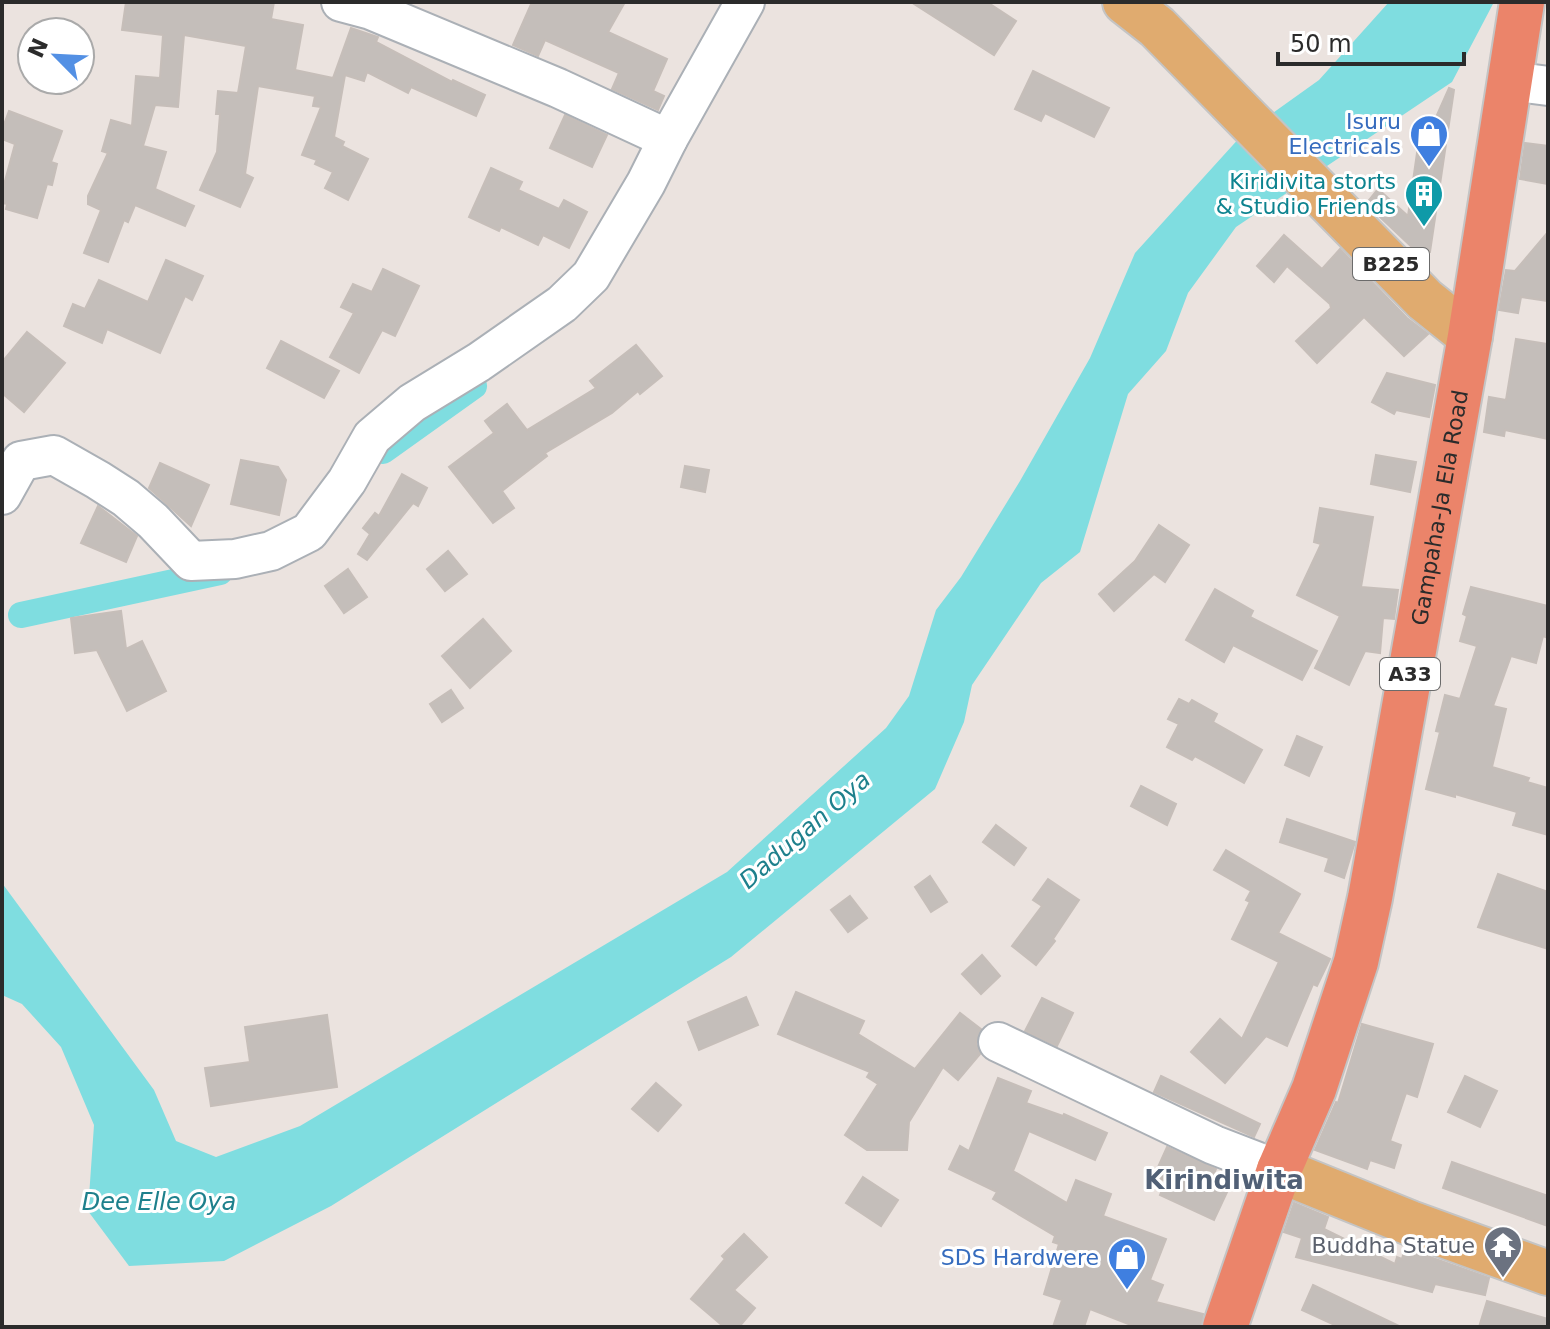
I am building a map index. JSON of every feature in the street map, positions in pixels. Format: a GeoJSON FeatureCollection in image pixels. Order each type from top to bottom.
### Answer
{"type":"FeatureCollection","features":[{"type":"Feature","properties":{"kind":"highway","name":"Gampaha-Ja Ela Road"},"geometry":{"type":"LineString","coordinates":[[1225,1327],[1279,1170],[1314,1089],[1356,962],[1470,336],[1528,84],[1522,2]]}},
{"type":"Feature","properties":{"kind":"main road","name":"B225"},"geometry":{"type":"LineString","coordinates":[[1125,2],[1157,27],[1425,300],[1470,336]]}},
{"type":"Feature","properties":{"kind":"main road"},"geometry":{"type":"LineString","coordinates":[[1279,1170],[1410,1223],[1548,1273]]}},
{"type":"Feature","properties":{"kind":"street"},"geometry":{"type":"LineString","coordinates":[[341,2],[371,10],[558,88],[668,139]]}},
{"type":"Feature","properties":{"kind":"street"},"geometry":{"type":"LineString","coordinates":[[2,495],[21,461],[54,455],[126,498],[191,561],[235,559],[271,551],[309,532],[347,481],[372,437],[412,403],[479,362],[562,304],[591,276],[745,2]]}},
{"type":"Feature","properties":{"kind":"street"},"geometry":{"type":"LineString","coordinates":[[998,1042],[1214,1145],[1279,1170]]}},
{"type":"Feature","properties":{"kind":"water","name":"Dee Elle Oya"},"geometry":{"type":"Polygon","coordinates":[[[1389,2],[1494,2],[1452,82],[1236,227],[1188,293],[1166,351],[1128,394],[1080,552],[1041,583],[972,685],[964,722],[935,789],[731,957],[331,1206],[224,1261],[129,1266],[88,1211],[94,1125],[61,1047],[22,1004],[2,995],[2,883],[154,1090],[176,1141],[216,1157],[300,1126],[727,872],[886,728],[909,696],[936,610],[961,577],[1020,481],[1090,358],[1135,253],[1242,135],[1319,80],[1389,2]]]}},
{"type":"Feature","properties":{"kind":"building"},"geometry":{"type":"Polygon","coordinates":[[[126,2],[274,2],[271,19],[303,25],[295,70],[333,78],[351,28],[378,37],[376,42],[452,82],[485,95],[476,116],[411,87],[408,93],[367,72],[364,81],[345,75],[334,137],[344,142],[342,146],[368,159],[348,200],[325,188],[333,172],[315,164],[317,160],[302,155],[321,107],[313,106],[315,96],[258,86],[245,174],[253,178],[240,207],[200,190],[217,152],[218,91],[238,93],[246,46],[184,35],[178,107],[155,105],[143,146],[166,152],[155,189],[194,206],[185,226],[135,205],[128,222],[124,220],[108,262],[84,253],[101,210],[88,204],[88,196],[108,153],[102,151],[111,120],[132,126],[136,76],[160,78],[163,35],[122,30],[126,2]]]}},
{"type":"Feature","properties":{"kind":"building"},"geometry":{"type":"Polygon","coordinates":[[[532,2],[625,2],[608,32],[667,59],[653,91],[664,96],[658,110],[612,89],[619,73],[545,40],[538,56],[513,45],[532,2]]]}},
{"type":"Feature","properties":{"kind":"building"},"geometry":{"type":"Polygon","coordinates":[[[911,2],[987,2],[1016,21],[994,55],[911,2]]]}},
{"type":"Feature","properties":{"kind":"building"},"geometry":{"type":"Polygon","coordinates":[[[1033,71],[1109,108],[1094,137],[1045,113],[1041,121],[1015,109],[1033,71]]]}},
{"type":"Feature","properties":{"kind":"building"},"geometry":{"type":"Polygon","coordinates":[[[1449,88],[1454,90],[1430,252],[1415,250],[1366,204],[1378,189],[1408,216],[1420,132],[1429,133],[1449,88]]]}},
{"type":"Feature","properties":{"kind":"building"},"geometry":{"type":"Polygon","coordinates":[[[9,111],[62,131],[51,162],[57,164],[52,185],[47,184],[37,218],[6,209],[7,204],[2,203],[15,144],[2,139],[9,111]]]}},
{"type":"Feature","properties":{"kind":"building"},"geometry":{"type":"Polygon","coordinates":[[[565,115],[607,135],[592,167],[550,148],[565,115]]]}},
{"type":"Feature","properties":{"kind":"building"},"geometry":{"type":"Polygon","coordinates":[[[1525,143],[1548,146],[1548,184],[1520,179],[1525,143]]]}},
{"type":"Feature","properties":{"kind":"building"},"geometry":{"type":"Polygon","coordinates":[[[491,168],[522,182],[518,190],[559,209],[564,200],[587,212],[569,248],[543,235],[538,245],[501,227],[499,231],[469,217],[491,168]]]}},
{"type":"Feature","properties":{"kind":"building"},"geometry":{"type":"Polygon","coordinates":[[[1548,232],[1548,301],[1521,297],[1518,313],[1499,310],[1506,270],[1515,271],[1548,232]]]}},
{"type":"Feature","properties":{"kind":"building"},"geometry":{"type":"Polygon","coordinates":[[[1284,235],[1322,269],[1340,249],[1407,318],[1428,334],[1404,356],[1364,317],[1317,363],[1296,341],[1331,308],[1330,304],[1287,266],[1274,282],[1257,266],[1284,235]]]}},
{"type":"Feature","properties":{"kind":"building"},"geometry":{"type":"Polygon","coordinates":[[[166,260],[203,276],[192,300],[185,296],[160,353],[107,329],[102,343],[64,326],[73,304],[85,309],[99,280],[148,302],[166,260]]]}},
{"type":"Feature","properties":{"kind":"building"},"geometry":{"type":"Polygon","coordinates":[[[383,269],[419,286],[395,336],[382,330],[359,373],[330,357],[354,313],[341,307],[353,284],[372,292],[383,269]]]}},
{"type":"Feature","properties":{"kind":"building"},"geometry":{"type":"Polygon","coordinates":[[[27,332],[65,363],[24,412],[2,393],[2,362],[27,332]]]}},
{"type":"Feature","properties":{"kind":"building"},"geometry":{"type":"Polygon","coordinates":[[[1516,339],[1548,344],[1548,439],[1505,430],[1504,436],[1484,432],[1489,397],[1506,400],[1516,339]]]}},
{"type":"Feature","properties":{"kind":"building"},"geometry":{"type":"Polygon","coordinates":[[[281,341],[339,371],[324,398],[267,368],[281,341]]]}},
{"type":"Feature","properties":{"kind":"building"},"geometry":{"type":"Polygon","coordinates":[[[636,345],[662,376],[612,413],[545,453],[547,456],[502,491],[514,508],[493,523],[449,467],[494,433],[485,421],[507,404],[527,430],[596,388],[590,381],[636,345]]]}},
{"type":"Feature","properties":{"kind":"building"},"geometry":{"type":"Polygon","coordinates":[[[1387,373],[1435,385],[1429,417],[1396,410],[1394,414],[1372,402],[1387,373]]]}},
{"type":"Feature","properties":{"kind":"building"},"geometry":{"type":"Polygon","coordinates":[[[1376,455],[1416,462],[1410,492],[1371,484],[1376,455]]]}},
{"type":"Feature","properties":{"kind":"building"},"geometry":{"type":"Polygon","coordinates":[[[241,460],[278,467],[286,480],[279,515],[231,504],[241,460]]]}},
{"type":"Feature","properties":{"kind":"building"},"geometry":{"type":"Polygon","coordinates":[[[160,463],[209,485],[191,526],[149,488],[160,463]]]}},
{"type":"Feature","properties":{"kind":"building"},"geometry":{"type":"Polygon","coordinates":[[[685,466],[709,470],[705,492],[681,487],[685,466]]]}},
{"type":"Feature","properties":{"kind":"building"},"geometry":{"type":"Polygon","coordinates":[[[402,474],[427,488],[418,506],[413,503],[367,560],[358,554],[370,534],[363,528],[375,513],[379,516],[402,474]]]}},
{"type":"Feature","properties":{"kind":"building"},"geometry":{"type":"Polygon","coordinates":[[[98,506],[137,536],[126,562],[81,543],[98,506]]]}},
{"type":"Feature","properties":{"kind":"building"},"geometry":{"type":"Polygon","coordinates":[[[1320,508],[1373,517],[1361,587],[1398,590],[1394,619],[1383,618],[1380,653],[1365,651],[1349,685],[1315,668],[1340,616],[1297,595],[1321,544],[1314,542],[1320,508]]]}},
{"type":"Feature","properties":{"kind":"building"},"geometry":{"type":"Polygon","coordinates":[[[1159,525],[1189,545],[1165,582],[1154,574],[1114,611],[1099,594],[1135,561],[1159,525]]]}},
{"type":"Feature","properties":{"kind":"building"},"geometry":{"type":"Polygon","coordinates":[[[448,551],[467,574],[445,591],[427,569],[448,551]]]}},
{"type":"Feature","properties":{"kind":"building"},"geometry":{"type":"Polygon","coordinates":[[[348,569],[367,597],[344,613],[325,586],[348,569]]]}},
{"type":"Feature","properties":{"kind":"building"},"geometry":{"type":"Polygon","coordinates":[[[1471,587],[1548,606],[1548,638],[1543,636],[1536,663],[1511,656],[1493,706],[1506,709],[1492,767],[1529,778],[1527,782],[1548,788],[1548,835],[1513,825],[1517,812],[1426,789],[1440,732],[1436,731],[1445,695],[1460,699],[1477,646],[1460,641],[1467,616],[1463,614],[1471,587]]]}},
{"type":"Feature","properties":{"kind":"building"},"geometry":{"type":"Polygon","coordinates":[[[1215,589],[1253,611],[1250,617],[1317,651],[1302,680],[1233,645],[1224,662],[1186,640],[1215,589]]]}},
{"type":"Feature","properties":{"kind":"building"},"geometry":{"type":"Polygon","coordinates":[[[121,611],[126,649],[142,641],[166,691],[127,711],[97,650],[75,653],[71,618],[121,611]]]}},
{"type":"Feature","properties":{"kind":"building"},"geometry":{"type":"Polygon","coordinates":[[[483,619],[511,651],[470,688],[442,656],[483,619]]]}},
{"type":"Feature","properties":{"kind":"building"},"geometry":{"type":"Polygon","coordinates":[[[451,690],[463,708],[442,722],[430,704],[451,690]]]}},
{"type":"Feature","properties":{"kind":"building"},"geometry":{"type":"Polygon","coordinates":[[[1179,699],[1189,704],[1192,700],[1217,714],[1213,722],[1262,750],[1244,783],[1195,756],[1192,760],[1167,747],[1179,724],[1168,719],[1179,699]]]}},
{"type":"Feature","properties":{"kind":"building"},"geometry":{"type":"Polygon","coordinates":[[[1297,736],[1322,747],[1309,776],[1285,765],[1297,736]]]}},
{"type":"Feature","properties":{"kind":"building"},"geometry":{"type":"Polygon","coordinates":[[[1141,786],[1176,804],[1167,825],[1131,806],[1141,786]]]}},
{"type":"Feature","properties":{"kind":"building"},"geometry":{"type":"Polygon","coordinates":[[[1287,819],[1355,842],[1344,878],[1325,871],[1329,858],[1280,842],[1287,819]]]}},
{"type":"Feature","properties":{"kind":"building"},"geometry":{"type":"Polygon","coordinates":[[[996,825],[1026,848],[1014,865],[983,842],[996,825]]]}},
{"type":"Feature","properties":{"kind":"building"},"geometry":{"type":"Polygon","coordinates":[[[1226,850],[1300,894],[1278,933],[1330,959],[1317,986],[1313,984],[1287,1046],[1266,1036],[1225,1083],[1191,1052],[1220,1019],[1242,1039],[1279,962],[1232,939],[1250,902],[1246,900],[1251,891],[1214,870],[1226,850]]]}},
{"type":"Feature","properties":{"kind":"building"},"geometry":{"type":"Polygon","coordinates":[[[1498,874],[1548,892],[1548,949],[1478,927],[1498,874]]]}},
{"type":"Feature","properties":{"kind":"building"},"geometry":{"type":"Polygon","coordinates":[[[930,876],[947,902],[931,912],[915,887],[930,876]]]}},
{"type":"Feature","properties":{"kind":"building"},"geometry":{"type":"Polygon","coordinates":[[[1048,879],[1079,900],[1053,939],[1055,941],[1036,965],[1012,946],[1042,906],[1033,900],[1048,879]]]}},
{"type":"Feature","properties":{"kind":"building"},"geometry":{"type":"Polygon","coordinates":[[[850,896],[867,918],[848,932],[831,910],[850,896]]]}},
{"type":"Feature","properties":{"kind":"building"},"geometry":{"type":"Polygon","coordinates":[[[982,955],[1000,976],[981,994],[962,974],[982,955]]]}},
{"type":"Feature","properties":{"kind":"building"},"geometry":{"type":"Polygon","coordinates":[[[796,992],[864,1021],[858,1034],[915,1069],[960,1013],[981,1029],[976,1043],[980,1054],[958,1080],[943,1067],[909,1122],[907,1150],[867,1150],[845,1135],[878,1084],[867,1077],[870,1072],[778,1034],[796,992]]]}},
{"type":"Feature","properties":{"kind":"building"},"geometry":{"type":"Polygon","coordinates":[[[746,997],[758,1025],[699,1050],[688,1022],[746,997]]]}},
{"type":"Feature","properties":{"kind":"building"},"geometry":{"type":"Polygon","coordinates":[[[1042,998],[1073,1013],[1057,1046],[1025,1031],[1042,998]]]}},
{"type":"Feature","properties":{"kind":"building"},"geometry":{"type":"Polygon","coordinates":[[[327,1015],[337,1087],[211,1106],[205,1068],[250,1062],[245,1027],[327,1015]]]}},
{"type":"Feature","properties":{"kind":"building"},"geometry":{"type":"Polygon","coordinates":[[[1362,1024],[1433,1044],[1417,1097],[1406,1093],[1390,1141],[1401,1145],[1394,1168],[1370,1160],[1367,1169],[1315,1150],[1338,1103],[1362,1024]]]}},
{"type":"Feature","properties":{"kind":"building"},"geometry":{"type":"Polygon","coordinates":[[[1161,1076],[1260,1124],[1254,1137],[1154,1092],[1161,1076]]]}},
{"type":"Feature","properties":{"kind":"building"},"geometry":{"type":"Polygon","coordinates":[[[1465,1076],[1497,1091],[1480,1127],[1448,1112],[1465,1076]]]}},
{"type":"Feature","properties":{"kind":"building"},"geometry":{"type":"Polygon","coordinates":[[[998,1078],[1031,1091],[1026,1103],[1064,1114],[1107,1133],[1095,1160],[1029,1131],[1013,1171],[1067,1203],[1076,1180],[1111,1194],[1103,1216],[1166,1239],[1150,1280],[1163,1285],[1156,1302],[1203,1314],[1201,1327],[1136,1327],[1090,1309],[1084,1327],[1053,1327],[1062,1300],[1044,1294],[1059,1244],[1053,1242],[1055,1236],[993,1199],[997,1192],[949,1169],[960,1146],[969,1151],[998,1078]]]}},
{"type":"Feature","properties":{"kind":"building"},"geometry":{"type":"Polygon","coordinates":[[[656,1083],[681,1105],[658,1131],[632,1109],[656,1083]]]}},
{"type":"Feature","properties":{"kind":"building"},"geometry":{"type":"Polygon","coordinates":[[[1167,1147],[1216,1169],[1210,1182],[1228,1190],[1214,1220],[1160,1195],[1166,1181],[1154,1176],[1167,1147]]]}},
{"type":"Feature","properties":{"kind":"building"},"geometry":{"type":"Polygon","coordinates":[[[1452,1162],[1548,1196],[1548,1226],[1443,1188],[1452,1162]]]}},
{"type":"Feature","properties":{"kind":"building"},"geometry":{"type":"Polygon","coordinates":[[[863,1177],[898,1200],[881,1226],[846,1203],[863,1177]]]}},
{"type":"Feature","properties":{"kind":"building"},"geometry":{"type":"Polygon","coordinates":[[[1294,1203],[1328,1217],[1324,1229],[1395,1264],[1397,1257],[1402,1259],[1405,1248],[1489,1278],[1485,1295],[1435,1284],[1432,1292],[1296,1257],[1302,1238],[1284,1232],[1294,1203]]]}},
{"type":"Feature","properties":{"kind":"building"},"geometry":{"type":"Polygon","coordinates":[[[744,1234],[767,1257],[734,1290],[755,1308],[739,1327],[724,1327],[691,1299],[725,1259],[722,1256],[744,1234]]]}},
{"type":"Feature","properties":{"kind":"building"},"geometry":{"type":"Polygon","coordinates":[[[1313,1285],[1401,1327],[1339,1327],[1302,1310],[1313,1285]]]}},
{"type":"Feature","properties":{"kind":"building"},"geometry":{"type":"Polygon","coordinates":[[[1487,1301],[1548,1319],[1548,1327],[1479,1327],[1487,1301]]]}},
{"type":"Feature","properties":{"kind":"waterway"},"geometry":{"type":"LineString","coordinates":[[383,451],[474,386]]}},
{"type":"Feature","properties":{"kind":"waterway"},"geometry":{"type":"LineString","coordinates":[[21,615],[220,572]]}},
{"type":"Feature","properties":{"kind":"place","name":"Isuru Electricals"},"geometry":{"type":"Point","coordinates":[1429,168]}},
{"type":"Feature","properties":{"kind":"place","name":"Kiridivita storts & Studio Friends"},"geometry":{"type":"Point","coordinates":[1424,228]}},
{"type":"Feature","properties":{"kind":"place","name":"Buddha Statue"},"geometry":{"type":"Point","coordinates":[1503,1279]}},
{"type":"Feature","properties":{"kind":"place","name":"SDS Hardwere"},"geometry":{"type":"Point","coordinates":[1127,1291]}},
{"type":"Feature","properties":{"kind":"district","name":"Kirindiwita"},"geometry":{"type":"Point","coordinates":[1224,1180]}},
{"type":"Feature","properties":{"kind":"water label","name":"Dadugan Oya"},"geometry":{"type":"Point","coordinates":[805,830]}}]}
